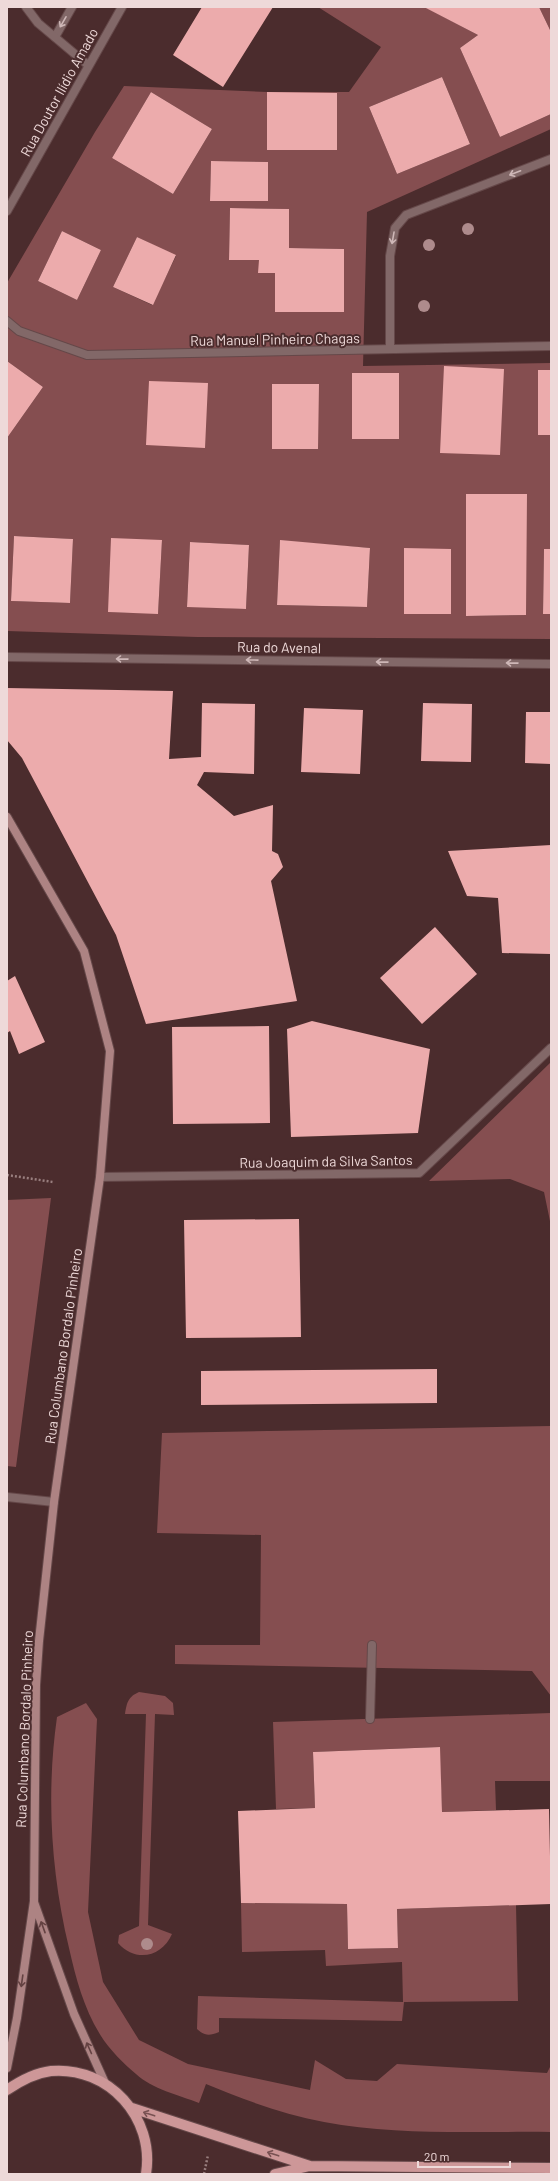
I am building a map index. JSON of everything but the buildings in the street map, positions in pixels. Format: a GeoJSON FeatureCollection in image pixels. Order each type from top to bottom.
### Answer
{"type":"FeatureCollection","features":[{"type":"Feature","properties":{"kind":"main road","name":"Rua Columbano Bordalo Pinheiro"},"geometry":{"type":"LineString","coordinates":[[7,817],[84,950],[110,1051],[100,1177],[54,1502],[36,1685],[34,1901]]}},
{"type":"Feature","properties":{"kind":"main road"},"geometry":{"type":"LineString","coordinates":[[7,2068],[17,2018],[34,1901]]}},
{"type":"Feature","properties":{"kind":"main road"},"geometry":{"type":"LineString","coordinates":[[34,1901],[74,2014],[105,2083]]}},
{"type":"Feature","properties":{"kind":"main road"},"geometry":{"type":"LineString","coordinates":[[7,2090],[24,2078],[51,2071],[79,2073],[105,2083],[122,2096],[132,2108],[145,2136],[148,2161],[146,2174]]}},
{"type":"Feature","properties":{"kind":"main road"},"geometry":{"type":"LineString","coordinates":[[132,2108],[310,2166]]}},
{"type":"Feature","properties":{"kind":"main road"},"geometry":{"type":"LineString","coordinates":[[275,2174],[310,2166],[551,2168]]}},
{"type":"Feature","properties":{"kind":"street"},"geometry":{"type":"LineString","coordinates":[[26,7],[38,23],[88,65]]}},
{"type":"Feature","properties":{"kind":"street"},"geometry":{"type":"LineString","coordinates":[[55,37],[72,7]]}},
{"type":"Feature","properties":{"kind":"street","name":"Rua Doutor Ilídio Amado"},"geometry":{"type":"LineString","coordinates":[[7,211],[122,7]]}},
{"type":"Feature","properties":{"kind":"street"},"geometry":{"type":"LineString","coordinates":[[390,349],[390,256],[395,228],[406,215],[551,159]]}},
{"type":"Feature","properties":{"kind":"street","name":"Rua Manuel Pinheiro Chagas"},"geometry":{"type":"LineString","coordinates":[[7,321],[19,331],[87,355],[551,346]]}},
{"type":"Feature","properties":{"kind":"street","name":"Rua do Avenal"},"geometry":{"type":"LineString","coordinates":[[7,657],[551,664]]}},
{"type":"Feature","properties":{"kind":"street","name":"Rua Joaquim da Silva Santos"},"geometry":{"type":"LineString","coordinates":[[100,1177],[419,1173],[551,1048]]}},
{"type":"Feature","properties":{"kind":"street"},"geometry":{"type":"LineString","coordinates":[[7,1497],[54,1502]]}},
{"type":"Feature","properties":{"kind":"street"},"geometry":{"type":"LineString","coordinates":[[370,1719],[372,1645]]}},
{"type":"Feature","properties":{"kind":"path"},"geometry":{"type":"LineString","coordinates":[[7,1175],[53,1182]]}},
{"type":"Feature","properties":{"kind":"path"},"geometry":{"type":"LineString","coordinates":[[204,2174],[209,2148]]}},
{"type":"Feature","properties":{"kind":"shaded area"},"geometry":{"type":"Polygon","coordinates":[[[318,7],[425,7],[478,35],[460,48],[500,137],[551,114],[551,129],[367,212],[363,366],[551,363],[551,549],[544,549],[543,614],[551,614],[551,639],[197,637],[7,631],[7,438],[43,387],[7,361],[7,283],[95,132],[124,86],[267,92],[349,92],[381,47],[318,7]],[[442,77],[369,107],[397,174],[470,144],[442,77]],[[151,92],[112,158],[173,194],[212,129],[151,92]],[[211,161],[210,201],[268,201],[268,162],[211,161]],[[230,208],[229,260],[259,260],[259,273],[275,273],[275,312],[344,312],[344,249],[289,248],[289,209],[230,208]],[[62,231],[38,281],[77,300],[101,250],[62,231]],[[137,237],[113,287],[152,305],[176,256],[137,237]],[[526,494],[467,616],[526,615],[526,494]],[[14,536],[11,601],[70,603],[73,539],[14,536]],[[162,540],[108,612],[158,613],[162,540]],[[280,541],[277,605],[367,607],[370,548],[280,541]],[[190,542],[187,606],[246,609],[249,545],[190,542]],[[404,549],[404,614],[451,613],[451,549],[404,549]]]}},
{"type":"Feature","properties":{"kind":"shaded area"},"geometry":{"type":"Polygon","coordinates":[[[539,7],[549,7],[551,9],[551,32],[539,7]]]}},
{"type":"Feature","properties":{"kind":"shaded area"},"geometry":{"type":"Polygon","coordinates":[[[551,1062],[551,1226],[544,1192],[510,1179],[429,1181],[551,1062]]]}},
{"type":"Feature","properties":{"kind":"shaded area"},"geometry":{"type":"Polygon","coordinates":[[[51,1198],[16,1467],[7,1466],[7,1200],[51,1198]]]}},
{"type":"Feature","properties":{"kind":"shaded area"},"geometry":{"type":"Polygon","coordinates":[[[551,1426],[551,1696],[532,1671],[175,1664],[175,1645],[260,1645],[261,1535],[157,1533],[162,1433],[551,1426]]]}},
{"type":"Feature","properties":{"kind":"shaded area"},"geometry":{"type":"Polygon","coordinates":[[[139,1692],[165,1696],[173,1703],[174,1715],[155,1714],[148,1925],[172,1934],[168,1942],[162,1948],[148,1955],[133,1953],[118,1943],[119,1935],[139,1926],[146,1714],[125,1714],[126,1706],[129,1700],[132,1696],[139,1692]]]}},
{"type":"Feature","properties":{"kind":"shaded area"},"geometry":{"type":"Polygon","coordinates":[[[86,1703],[97,1719],[88,1912],[103,1982],[139,2040],[188,2064],[310,2090],[315,2060],[346,2079],[377,2081],[397,2064],[547,2073],[551,2065],[551,2132],[437,2132],[352,2126],[309,2119],[279,2111],[206,2084],[199,2103],[150,2084],[127,2066],[104,2041],[95,2026],[81,1994],[63,1920],[54,1862],[51,1804],[57,1717],[86,1703]]]}},
{"type":"Feature","properties":{"kind":"shaded area"},"geometry":{"type":"Polygon","coordinates":[[[551,1713],[551,1781],[495,1781],[496,1810],[442,1812],[439,1747],[313,1752],[315,1808],[276,1809],[273,1722],[551,1713]]]}},
{"type":"Feature","properties":{"kind":"shaded area"},"geometry":{"type":"Polygon","coordinates":[[[241,1903],[347,1904],[348,1949],[398,1948],[397,1909],[516,1905],[518,2001],[404,2002],[402,2021],[219,2018],[219,2032],[210,2035],[202,2033],[197,2029],[198,1996],[403,2002],[402,1962],[326,1966],[325,1950],[242,1952],[241,1903]]]}}]}
